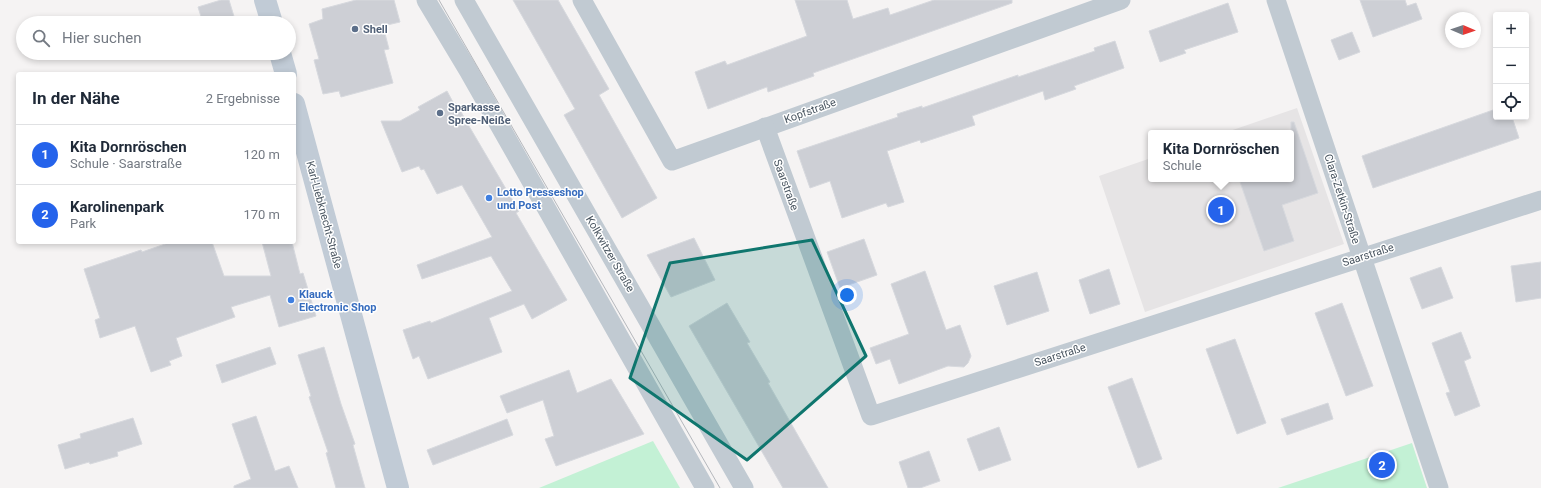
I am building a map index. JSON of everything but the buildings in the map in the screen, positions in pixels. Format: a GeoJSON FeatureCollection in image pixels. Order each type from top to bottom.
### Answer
{"type":"FeatureCollection","features":[{"type":"Feature","properties":{"kind":"main road"},"geometry":{"type":"LineString","coordinates":[[265,0],[270,16]]}},
{"type":"Feature","properties":{"kind":"main road"},"geometry":{"type":"LineString","coordinates":[[282,60],[285,72]]}},
{"type":"Feature","properties":{"kind":"main road","name":"Karl-Liebknecht-Straße"},"geometry":{"type":"LineString","coordinates":[[296,111],[398,488]]}},
{"type":"Feature","properties":{"kind":"street"},"geometry":{"type":"LineString","coordinates":[[426,0],[468,70],[705,488]]}},
{"type":"Feature","properties":{"kind":"street","name":"Kolkwitzer Straße"},"geometry":{"type":"LineString","coordinates":[[464,0],[744,488]]}},
{"type":"Feature","properties":{"kind":"street","name":"Kopfstraße"},"geometry":{"type":"LineString","coordinates":[[582,0],[672,161],[1121,0]]}},
{"type":"Feature","properties":{"kind":"street","name":"Clara-Zetkin-Straße"},"geometry":{"type":"LineString","coordinates":[[1276,0],[1439,488]]}},
{"type":"Feature","properties":{"kind":"street","name":"Saarstraße"},"geometry":{"type":"LineString","coordinates":[[765,127],[872,416],[1541,200]]}},
{"type":"Feature","properties":{"kind":"highlighted area"},"geometry":{"type":"Polygon","coordinates":[[[812,240],[866,356],[747,460],[630,378],[670,263],[812,240]]]}},
{"type":"Feature","properties":{"kind":"shaded area"},"geometry":{"type":"Polygon","coordinates":[[[1297,108],[1344,244],[1145,312],[1099,176],[1148,159],[1148,182],[1294,182],[1294,130],[1233,130],[1297,108]]]}},
{"type":"Feature","properties":{"kind":"green space"},"geometry":{"type":"Polygon","coordinates":[[[653,441],[680,488],[539,488],[653,441]]]}},
{"type":"Feature","properties":{"kind":"green space"},"geometry":{"type":"Polygon","coordinates":[[[1412,443],[1427,488],[1278,488],[1412,443]]]}},
{"type":"Feature","properties":{"kind":"tram line"},"geometry":{"type":"LineString","coordinates":[[439,0],[720,488]]}},
{"type":"Feature","properties":{"kind":"place","name":"Shell"},"geometry":{"type":"Point","coordinates":[355,29]}},
{"type":"Feature","properties":{"kind":"place","name":"Sparkasse Spree-Neiße"},"geometry":{"type":"Point","coordinates":[440,113]}},
{"type":"Feature","properties":{"kind":"place","name":"Lotto Presseshop und Post"},"geometry":{"type":"Point","coordinates":[489,198]}},
{"type":"Feature","properties":{"kind":"place","name":"Kita Dornröschen"},"geometry":{"type":"Point","coordinates":[1221,210]}},
{"type":"Feature","properties":{"kind":"place","name":"Klauck Electronic Shop"},"geometry":{"type":"Point","coordinates":[291,300]}},
{"type":"Feature","properties":{"kind":"place","name":"Karolinenpark"},"geometry":{"type":"Point","coordinates":[1382,465]}}]}
